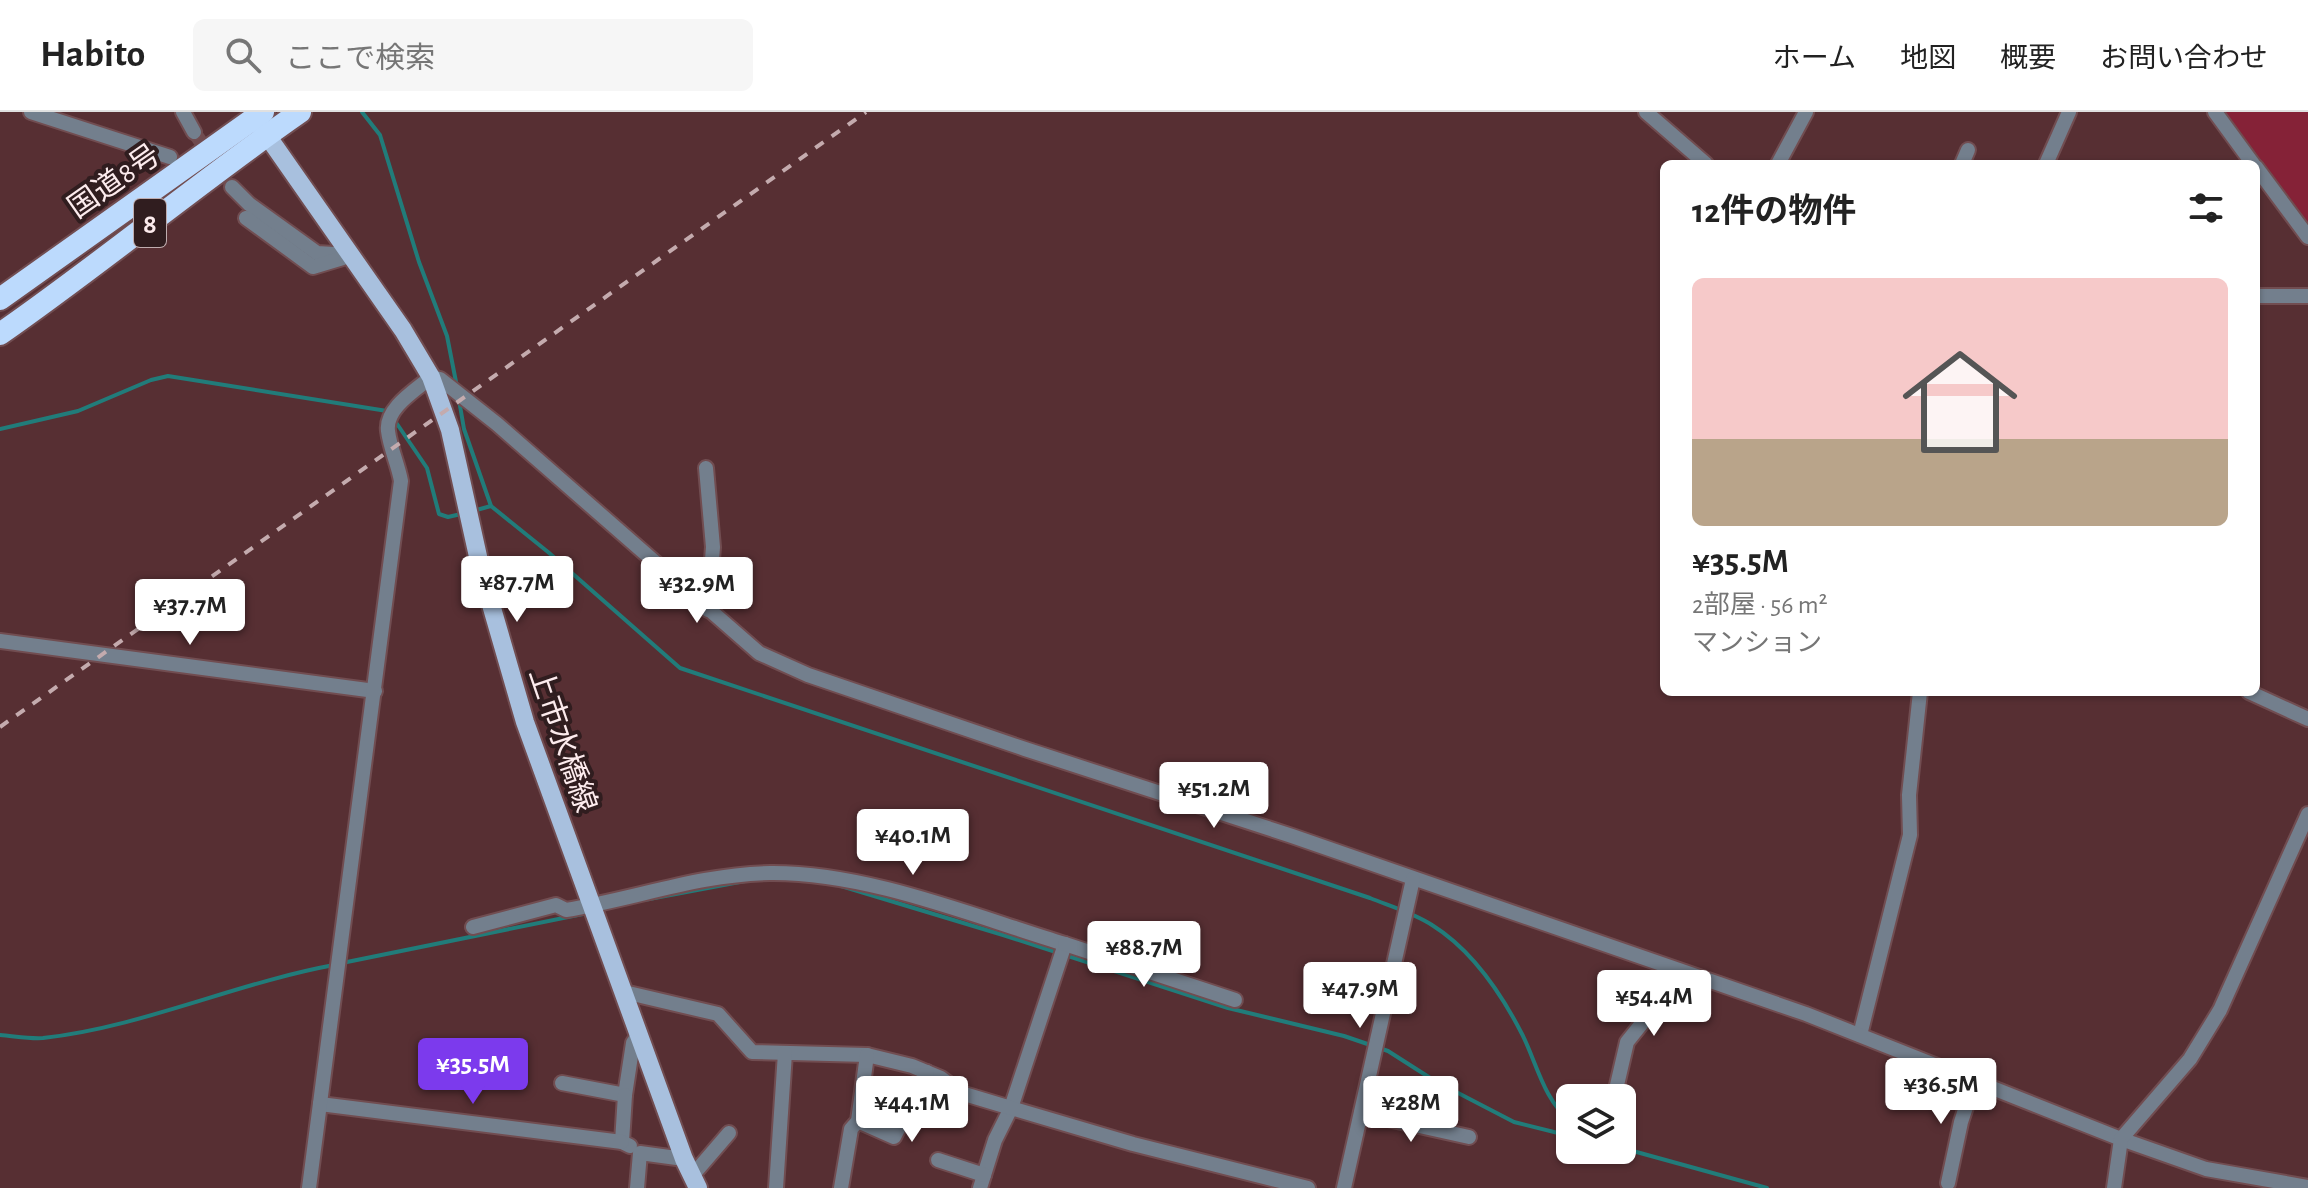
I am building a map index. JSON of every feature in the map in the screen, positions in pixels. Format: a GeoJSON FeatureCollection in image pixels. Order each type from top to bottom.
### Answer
{"type":"FeatureCollection","features":[{"type":"Feature","properties":{"kind":"highway","name":"国道8号"},"geometry":{"type":"LineString","coordinates":[[0,299],[258,119],[300,112]]}},
{"type":"Feature","properties":{"kind":"highway","name":"国道8号"},"geometry":{"type":"LineString","coordinates":[[0,334],[258,119]]}},
{"type":"Feature","properties":{"kind":"main road","name":"上市水橋線"},"geometry":{"type":"LineString","coordinates":[[258,119],[403,330],[431,377],[450,430],[481,570],[525,722],[691,1174]]}},
{"type":"Feature","properties":{"kind":"street"},"geometry":{"type":"LineString","coordinates":[[31,112],[170,157]]}},
{"type":"Feature","properties":{"kind":"street"},"geometry":{"type":"LineString","coordinates":[[183,112],[194,132]]}},
{"type":"Feature","properties":{"kind":"street"},"geometry":{"type":"LineString","coordinates":[[1646,112],[1701,160]]}},
{"type":"Feature","properties":{"kind":"street"},"geometry":{"type":"LineString","coordinates":[[1780,160],[1806,112]]}},
{"type":"Feature","properties":{"kind":"street"},"geometry":{"type":"LineString","coordinates":[[2048,160],[2069,112]]}},
{"type":"Feature","properties":{"kind":"street"},"geometry":{"type":"LineString","coordinates":[[2215,112],[2251,160]]}},
{"type":"Feature","properties":{"kind":"street"},"geometry":{"type":"LineString","coordinates":[[2260,173],[2308,237]]}},
{"type":"Feature","properties":{"kind":"street"},"geometry":{"type":"LineString","coordinates":[[232,187],[249,204],[317,253],[351,255]]}},
{"type":"Feature","properties":{"kind":"street"},"geometry":{"type":"LineString","coordinates":[[246,218],[313,267],[351,255]]}},
{"type":"Feature","properties":{"kind":"street"},"geometry":{"type":"LineString","coordinates":[[2260,296],[2308,296]]}},
{"type":"Feature","properties":{"kind":"street"},"geometry":{"type":"LineString","coordinates":[[309,1188],[401,481],[388,420],[396,407],[431,377],[440,379],[497,424],[759,653],[808,675],[1292,836],[1683,972],[1860,1035],[2121,1139],[2206,1169],[2308,1187]]}},
{"type":"Feature","properties":{"kind":"street"},"geometry":{"type":"LineString","coordinates":[[706,468],[713,547],[708,610]]}},
{"type":"Feature","properties":{"kind":"street"},"geometry":{"type":"LineString","coordinates":[[0,641],[375,691]]}},
{"type":"Feature","properties":{"kind":"street"},"geometry":{"type":"LineString","coordinates":[[1860,1035],[1910,835],[1909,795],[1920,696]]}},
{"type":"Feature","properties":{"kind":"street"},"geometry":{"type":"LineString","coordinates":[[2258,696],[2308,719]]}},
{"type":"Feature","properties":{"kind":"street"},"geometry":{"type":"LineString","coordinates":[[2114,1188],[2121,1139],[2190,1059],[2220,1010],[2308,814]]}},
{"type":"Feature","properties":{"kind":"street"},"geometry":{"type":"LineString","coordinates":[[473,927],[556,905],[566,910],[592,906],[705,880],[769,873],[808,875],[873,885],[1235,1000]]}},
{"type":"Feature","properties":{"kind":"street"},"geometry":{"type":"LineString","coordinates":[[1344,1188],[1413,879]]}},
{"type":"Feature","properties":{"kind":"street"},"geometry":{"type":"LineString","coordinates":[[938,1160],[982,1181],[995,1140],[1011,1108],[1065,944]]}},
{"type":"Feature","properties":{"kind":"street"},"geometry":{"type":"LineString","coordinates":[[1617,1084],[1627,1042],[1683,972]]}},
{"type":"Feature","properties":{"kind":"street"},"geometry":{"type":"LineString","coordinates":[[624,992],[718,1014],[752,1052],[867,1055],[927,1072],[961,1093],[1133,1144],[1308,1188]]}},
{"type":"Feature","properties":{"kind":"street"},"geometry":{"type":"LineString","coordinates":[[622,1142],[633,1043],[639,1034]]}},
{"type":"Feature","properties":{"kind":"street"},"geometry":{"type":"LineString","coordinates":[[776,1188],[785,1053]]}},
{"type":"Feature","properties":{"kind":"street"},"geometry":{"type":"LineString","coordinates":[[841,1188],[851,1129],[858,1121],[867,1055]]}},
{"type":"Feature","properties":{"kind":"street"},"geometry":{"type":"LineString","coordinates":[[858,1121],[894,1137],[927,1072]]}},
{"type":"Feature","properties":{"kind":"street"},"geometry":{"type":"LineString","coordinates":[[1948,1183],[1961,1122],[1975,1080]]}},
{"type":"Feature","properties":{"kind":"street"},"geometry":{"type":"LineString","coordinates":[[562,1083],[625,1095]]}},
{"type":"Feature","properties":{"kind":"street"},"geometry":{"type":"LineString","coordinates":[[320,1104],[622,1142],[640,1153],[691,1174],[729,1133]]}},
{"type":"Feature","properties":{"kind":"street"},"geometry":{"type":"LineString","coordinates":[[1361,1113],[1469,1137]]}},
{"type":"Feature","properties":{"kind":"street"},"geometry":{"type":"LineString","coordinates":[[637,1188],[640,1153]]}},
{"type":"Feature","properties":{"kind":"shaded area"},"geometry":{"type":"Polygon","coordinates":[[[2222,112],[2308,112],[2308,227],[2260,160],[2222,112]]]}},
{"type":"Feature","properties":{"kind":"waterway"},"geometry":{"type":"LineString","coordinates":[[362,112],[380,135],[419,262],[447,336],[457,387]]}},
{"type":"Feature","properties":{"kind":"waterway"},"geometry":{"type":"LineString","coordinates":[[0,429],[78,411],[151,380],[168,376],[387,411]]}},
{"type":"Feature","properties":{"kind":"waterway"},"geometry":{"type":"LineString","coordinates":[[459,400],[464,429],[491,506],[680,668],[1370,898],[1418,917],[1460,947],[1484,974],[1505,1003],[1556,1105]]}},
{"type":"Feature","properties":{"kind":"waterway"},"geometry":{"type":"LineString","coordinates":[[393,418],[427,468],[439,514],[448,517],[461,514]]}},
{"type":"Feature","properties":{"kind":"waterway"},"geometry":{"type":"LineString","coordinates":[[473,511],[491,506]]}},
{"type":"Feature","properties":{"kind":"waterway"},"geometry":{"type":"LineString","coordinates":[[644,900],[745,881]]}},
{"type":"Feature","properties":{"kind":"waterway"},"geometry":{"type":"LineString","coordinates":[[841,886],[1228,1008],[1344,1036],[1388,1051],[1435,1081],[1514,1122],[1556,1132]]}},
{"type":"Feature","properties":{"kind":"waterway"},"geometry":{"type":"LineString","coordinates":[[342,963],[588,913]]}},
{"type":"Feature","properties":{"kind":"waterway"},"geometry":{"type":"LineString","coordinates":[[0,1035],[38,1038],[80,1032],[334,965]]}},
{"type":"Feature","properties":{"kind":"waterway"},"geometry":{"type":"LineString","coordinates":[[1636,1152],[1767,1188]]}},
{"type":"Feature","properties":{"kind":"tunnel"},"geometry":{"type":"LineString","coordinates":[[194,132],[232,187]]}},
{"type":"Feature","properties":{"kind":"railway"},"geometry":{"type":"LineString","coordinates":[[0,727],[866,112]]}}]}
